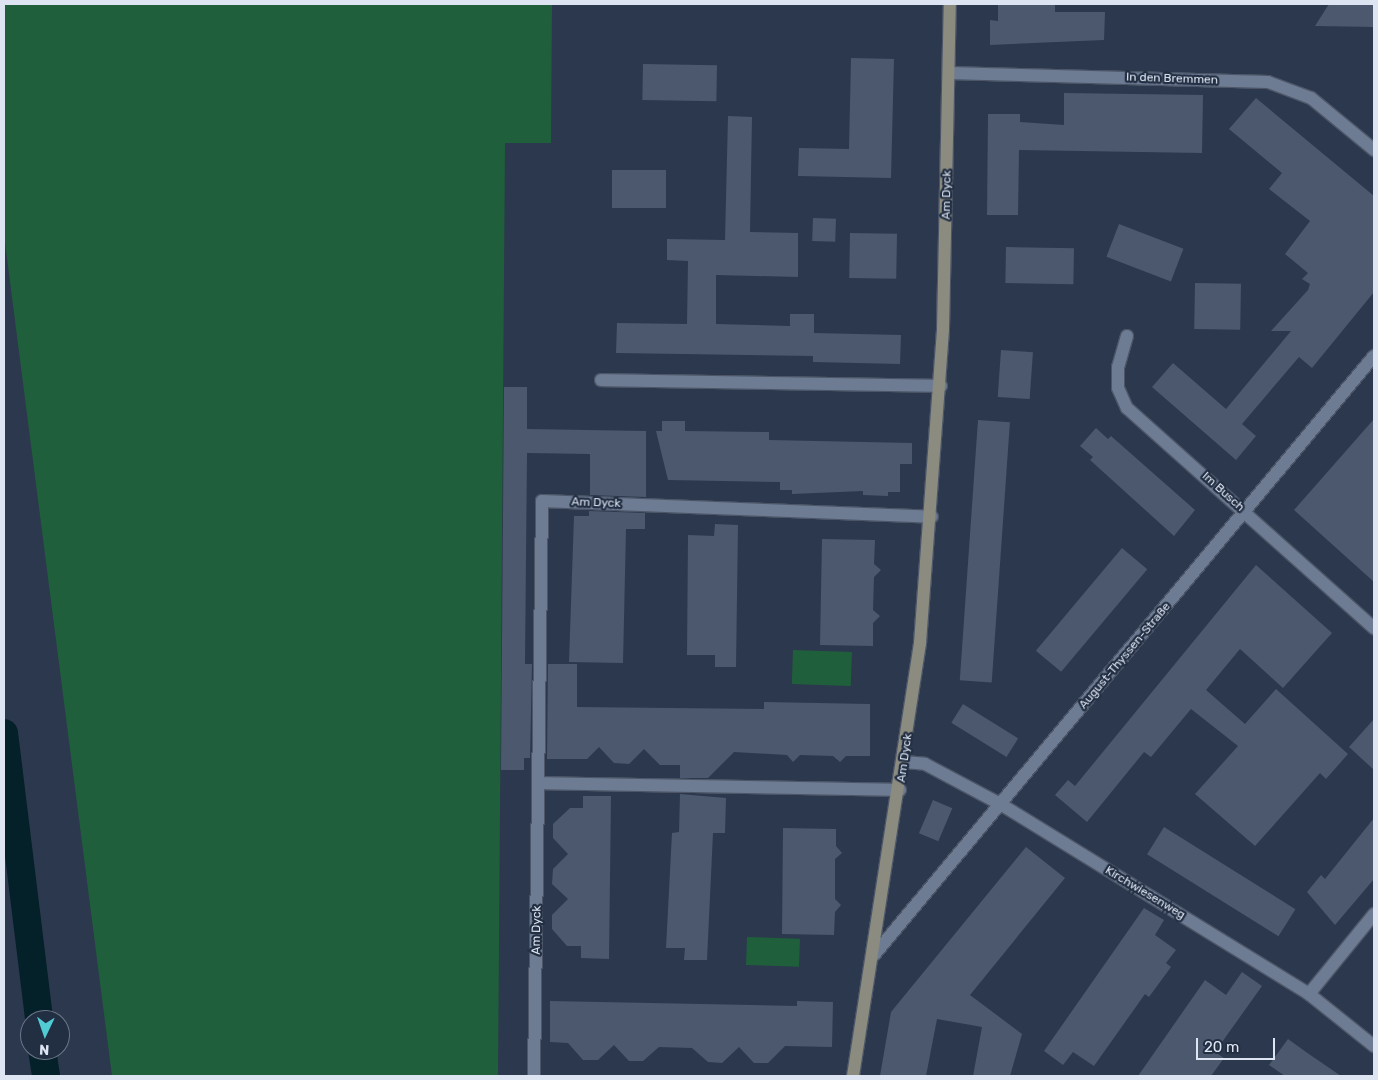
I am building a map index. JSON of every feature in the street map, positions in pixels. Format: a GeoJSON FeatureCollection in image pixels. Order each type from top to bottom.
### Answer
{"type":"FeatureCollection","features":[{"type":"Feature","properties":{"kind":"main road","name":"Am Dyck"},"geometry":{"type":"LineString","coordinates":[[853,1076],[904,762],[932,517],[941,386],[950,4]]}},
{"type":"Feature","properties":{"kind":"street","name":"In den Bremmen"},"geometry":{"type":"LineString","coordinates":[[949,73],[1268,82],[1311,98],[1374,150]]}},
{"type":"Feature","properties":{"kind":"street","name":"Im Busch"},"geometry":{"type":"LineString","coordinates":[[1126,336],[1118,366],[1118,388],[1127,408],[1374,628]]}},
{"type":"Feature","properties":{"kind":"street","name":"August-Thyssen-Straße"},"geometry":{"type":"LineString","coordinates":[[874,955],[1002,805],[1374,356]]}},
{"type":"Feature","properties":{"kind":"street"},"geometry":{"type":"LineString","coordinates":[[601,380],[941,386]]}},
{"type":"Feature","properties":{"kind":"street","name":"Am Dyck"},"geometry":{"type":"LineString","coordinates":[[534,1076],[542,501],[932,517]]}},
{"type":"Feature","properties":{"kind":"street","name":"Kirchwiesenweg"},"geometry":{"type":"LineString","coordinates":[[904,762],[925,764],[1002,805],[1309,994],[1374,1046]]}},
{"type":"Feature","properties":{"kind":"street","name":"Am Dyck"},"geometry":{"type":"LineString","coordinates":[[539,783],[900,790]]}},
{"type":"Feature","properties":{"kind":"street"},"geometry":{"type":"LineString","coordinates":[[1309,994],[1374,914]]}},
{"type":"Feature","properties":{"kind":"green space"},"geometry":{"type":"Polygon","coordinates":[[[4,4],[552,4],[551,143],[505,143],[498,1076],[112,1076],[4,235],[4,4]]]}},
{"type":"Feature","properties":{"kind":"green space"},"geometry":{"type":"Polygon","coordinates":[[[793,650],[852,652],[851,686],[792,684],[793,650]]]}},
{"type":"Feature","properties":{"kind":"green space"},"geometry":{"type":"Polygon","coordinates":[[[747,937],[800,939],[799,967],[746,965],[747,937]]]}},
{"type":"Feature","properties":{"kind":"building"},"geometry":{"type":"Polygon","coordinates":[[[998,4],[1055,4],[1055,12],[1105,12],[1104,40],[990,45],[990,20],[998,21],[998,4]]]}},
{"type":"Feature","properties":{"kind":"building"},"geometry":{"type":"Polygon","coordinates":[[[1329,4],[1374,4],[1374,27],[1315,26],[1329,4]]]}},
{"type":"Feature","properties":{"kind":"building"},"geometry":{"type":"Polygon","coordinates":[[[851,58],[894,59],[891,178],[798,176],[799,148],[849,149],[851,58]]]}},
{"type":"Feature","properties":{"kind":"building"},"geometry":{"type":"Polygon","coordinates":[[[643,64],[717,65],[716,101],[642,100],[643,64]]]}},
{"type":"Feature","properties":{"kind":"building"},"geometry":{"type":"Polygon","coordinates":[[[1064,93],[1203,95],[1202,153],[1019,150],[1018,215],[987,215],[988,114],[1020,114],[1020,122],[1064,125],[1064,93]]]}},
{"type":"Feature","properties":{"kind":"building"},"geometry":{"type":"Polygon","coordinates":[[[1256,98],[1374,196],[1374,292],[1312,368],[1299,357],[1242,424],[1256,436],[1236,460],[1152,387],[1173,363],[1226,409],[1291,331],[1271,331],[1308,290],[1310,284],[1302,279],[1308,273],[1285,254],[1310,221],[1269,189],[1282,173],[1229,129],[1256,98]]]}},
{"type":"Feature","properties":{"kind":"building"},"geometry":{"type":"Polygon","coordinates":[[[728,116],[752,117],[750,232],[798,233],[798,277],[716,275],[716,324],[790,326],[790,314],[814,314],[814,333],[901,335],[900,364],[813,362],[813,356],[616,353],[617,323],[687,324],[688,261],[667,260],[667,239],[725,240],[728,116]]]}},
{"type":"Feature","properties":{"kind":"building"},"geometry":{"type":"Polygon","coordinates":[[[612,170],[666,170],[666,208],[612,208],[612,170]]]}},
{"type":"Feature","properties":{"kind":"building"},"geometry":{"type":"Polygon","coordinates":[[[813,218],[836,219],[835,242],[812,241],[813,218]]]}},
{"type":"Feature","properties":{"kind":"building"},"geometry":{"type":"Polygon","coordinates":[[[1119,224],[1183,249],[1171,281],[1106,257],[1119,224]]]}},
{"type":"Feature","properties":{"kind":"building"},"geometry":{"type":"Polygon","coordinates":[[[850,233],[897,234],[896,279],[849,278],[850,233]]]}},
{"type":"Feature","properties":{"kind":"building"},"geometry":{"type":"Polygon","coordinates":[[[1006,247],[1074,248],[1073,284],[1005,283],[1006,247]]]}},
{"type":"Feature","properties":{"kind":"building"},"geometry":{"type":"Polygon","coordinates":[[[1195,283],[1241,284],[1240,330],[1194,329],[1195,283]]]}},
{"type":"Feature","properties":{"kind":"building"},"geometry":{"type":"Polygon","coordinates":[[[1001,350],[1033,352],[1030,399],[998,397],[1001,350]]]}},
{"type":"Feature","properties":{"kind":"building"},"geometry":{"type":"Polygon","coordinates":[[[504,387],[527,387],[527,429],[646,431],[646,497],[590,495],[590,454],[527,453],[525,664],[532,664],[530,758],[524,758],[524,770],[501,770],[504,387]]]}},
{"type":"Feature","properties":{"kind":"building"},"geometry":{"type":"Polygon","coordinates":[[[1374,419],[1374,582],[1294,510],[1374,419]]]}},
{"type":"Feature","properties":{"kind":"building"},"geometry":{"type":"Polygon","coordinates":[[[978,420],[1010,422],[992,683],[960,680],[978,420]]]}},
{"type":"Feature","properties":{"kind":"building"},"geometry":{"type":"Polygon","coordinates":[[[662,421],[685,421],[685,431],[769,432],[769,440],[912,443],[912,464],[900,464],[900,492],[888,492],[888,496],[863,495],[863,491],[792,494],[792,490],[780,490],[780,482],[668,480],[656,431],[662,431],[662,421]]]}},
{"type":"Feature","properties":{"kind":"building"},"geometry":{"type":"Polygon","coordinates":[[[1096,428],[1108,439],[1111,436],[1195,510],[1174,536],[1090,460],[1093,457],[1080,446],[1096,428]]]}},
{"type":"Feature","properties":{"kind":"building"},"geometry":{"type":"Polygon","coordinates":[[[589,511],[645,513],[645,529],[626,529],[623,663],[569,662],[574,516],[589,516],[589,511]]]}},
{"type":"Feature","properties":{"kind":"building"},"geometry":{"type":"Polygon","coordinates":[[[715,524],[738,525],[736,667],[715,667],[715,655],[687,655],[688,535],[714,536],[715,524]]]}},
{"type":"Feature","properties":{"kind":"building"},"geometry":{"type":"Polygon","coordinates":[[[822,539],[875,540],[874,564],[881,570],[874,577],[873,610],[880,616],[873,623],[873,646],[820,645],[822,539]]]}},
{"type":"Feature","properties":{"kind":"building"},"geometry":{"type":"Polygon","coordinates":[[[1122,548],[1147,569],[1061,672],[1036,651],[1122,548]]]}},
{"type":"Feature","properties":{"kind":"building"},"geometry":{"type":"Polygon","coordinates":[[[1256,565],[1332,633],[1283,688],[1240,649],[1206,690],[1245,724],[1276,689],[1348,754],[1326,779],[1320,773],[1255,846],[1195,794],[1238,746],[1191,709],[1151,757],[1144,752],[1087,822],[1055,795],[1068,780],[1075,786],[1256,565]]]}},
{"type":"Feature","properties":{"kind":"building"},"geometry":{"type":"Polygon","coordinates":[[[548,664],[577,664],[577,707],[764,709],[764,702],[870,704],[870,756],[846,756],[840,762],[833,756],[800,755],[793,762],[787,755],[734,752],[708,778],[680,778],[680,765],[660,765],[644,749],[629,764],[614,763],[599,747],[587,759],[547,759],[548,664]]]}},
{"type":"Feature","properties":{"kind":"building"},"geometry":{"type":"Polygon","coordinates":[[[963,704],[1018,738],[1006,757],[951,723],[963,704]]]}},
{"type":"Feature","properties":{"kind":"building"},"geometry":{"type":"Polygon","coordinates":[[[1374,719],[1374,770],[1349,747],[1374,719]]]}},
{"type":"Feature","properties":{"kind":"building"},"geometry":{"type":"Polygon","coordinates":[[[680,794],[726,798],[725,833],[713,833],[707,960],[684,960],[685,948],[666,948],[672,833],[679,832],[680,794]]]}},
{"type":"Feature","properties":{"kind":"building"},"geometry":{"type":"Polygon","coordinates":[[[583,796],[611,796],[609,959],[581,958],[581,946],[567,946],[552,929],[552,915],[568,899],[552,884],[553,869],[568,854],[553,838],[553,824],[570,808],[583,808],[583,796]]]}},
{"type":"Feature","properties":{"kind":"building"},"geometry":{"type":"Polygon","coordinates":[[[933,800],[952,808],[938,841],[919,833],[933,800]]]}},
{"type":"Feature","properties":{"kind":"building"},"geometry":{"type":"Polygon","coordinates":[[[1374,818],[1374,879],[1335,925],[1307,892],[1321,875],[1325,879],[1374,818]]]}},
{"type":"Feature","properties":{"kind":"building"},"geometry":{"type":"Polygon","coordinates":[[[1164,827],[1295,909],[1278,936],[1147,854],[1164,827]]]}},
{"type":"Feature","properties":{"kind":"building"},"geometry":{"type":"Polygon","coordinates":[[[783,828],[836,829],[836,846],[842,853],[835,859],[835,899],[841,905],[835,912],[834,935],[782,934],[783,828]]]}},
{"type":"Feature","properties":{"kind":"building"},"geometry":{"type":"Polygon","coordinates":[[[1026,847],[1065,878],[970,995],[1022,1034],[1010,1076],[973,1076],[982,1027],[937,1019],[926,1076],[880,1076],[891,1012],[1026,847]]]}},
{"type":"Feature","properties":{"kind":"building"},"geometry":{"type":"Polygon","coordinates":[[[1144,908],[1164,920],[1155,935],[1176,950],[1166,963],[1171,967],[1149,997],[1145,994],[1094,1066],[1073,1052],[1063,1065],[1044,1051],[1144,908]]]}},
{"type":"Feature","properties":{"kind":"building"},"geometry":{"type":"Polygon","coordinates":[[[1242,972],[1262,986],[1215,1052],[1224,1058],[1211,1076],[1138,1076],[1205,980],[1226,995],[1242,972]]]}},
{"type":"Feature","properties":{"kind":"building"},"geometry":{"type":"Polygon","coordinates":[[[550,1001],[797,1006],[797,1001],[833,1002],[832,1047],[785,1046],[768,1063],[754,1063],[739,1047],[722,1063],[708,1062],[692,1048],[659,1047],[643,1061],[629,1061],[614,1045],[598,1060],[583,1060],[568,1043],[550,1042],[550,1001]]]}},
{"type":"Feature","properties":{"kind":"building"},"geometry":{"type":"Polygon","coordinates":[[[1288,1039],[1341,1076],[1285,1076],[1269,1065],[1288,1039]]]}},
{"type":"Feature","properties":{"kind":"waterway"},"geometry":{"type":"LineString","coordinates":[[4,733],[38,1010]]}},
{"type":"Feature","properties":{"kind":"waterway"},"geometry":{"type":"LineString","coordinates":[[44,1060],[46,1076]]}}]}
